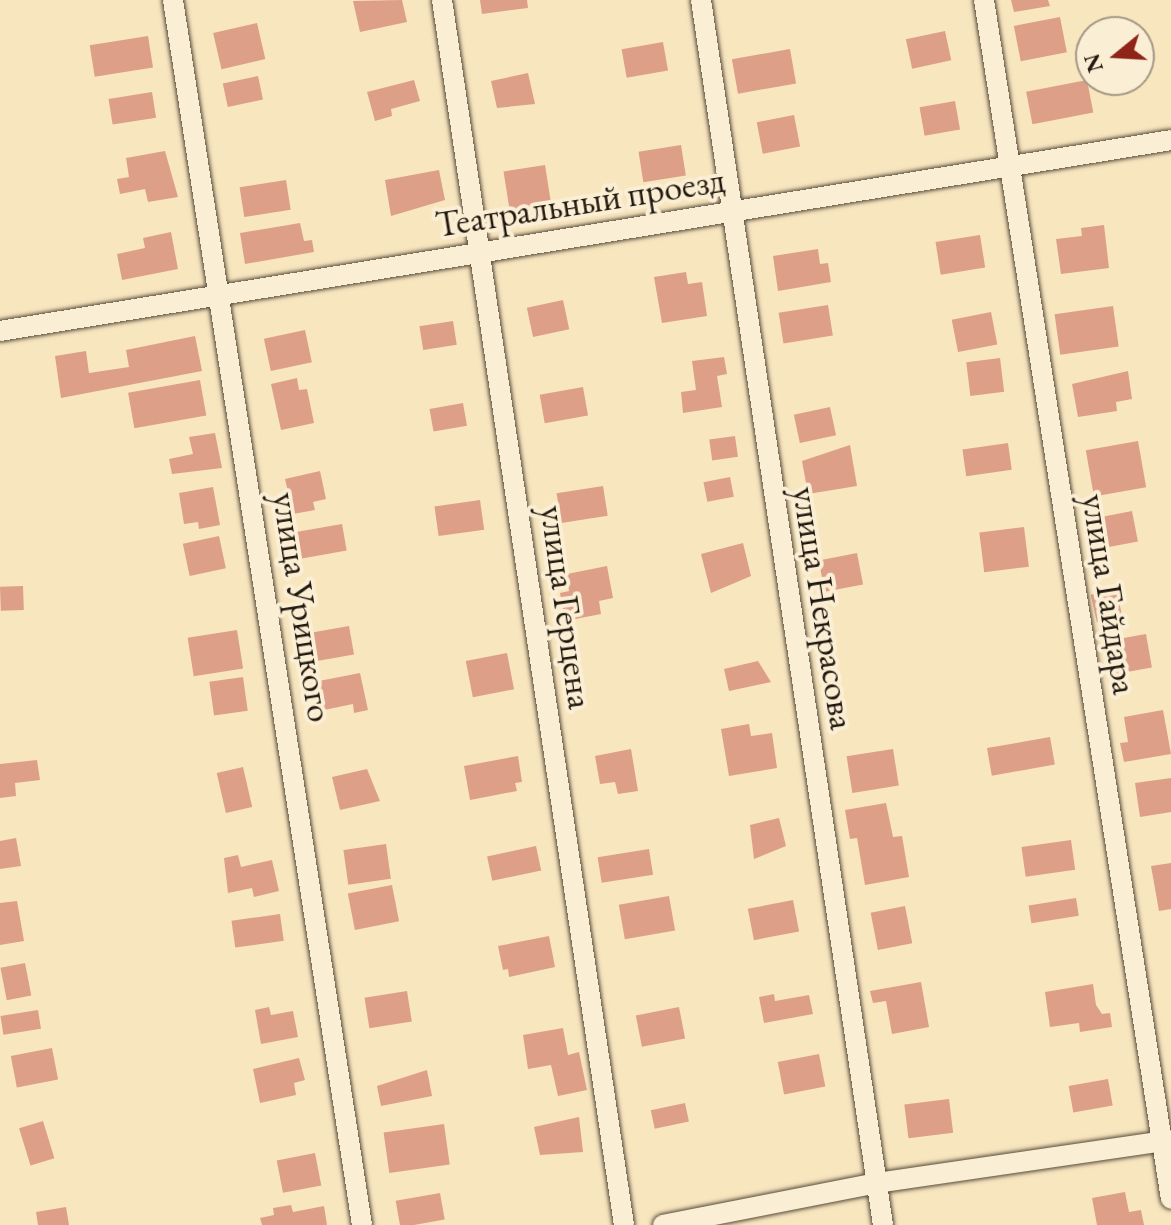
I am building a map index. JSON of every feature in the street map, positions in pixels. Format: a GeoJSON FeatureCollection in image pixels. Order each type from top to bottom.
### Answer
{"type":"FeatureCollection","features":[{"type":"Feature","properties":{"kind":"street","name":"улица Урицкого"},"geometry":{"type":"LineString","coordinates":[[173,0],[221,295],[362,1225]]}},
{"type":"Feature","properties":{"kind":"street","name":"улица Герцена"},"geometry":{"type":"LineString","coordinates":[[442,0],[624,1225]]}},
{"type":"Feature","properties":{"kind":"street","name":"улица Некрасова"},"geometry":{"type":"LineString","coordinates":[[701,0],[730,212],[883,1225]]}},
{"type":"Feature","properties":{"kind":"street","name":"улица Гайдара"},"geometry":{"type":"LineString","coordinates":[[984,0],[1009,171],[1167,1140],[1171,1199]]}},
{"type":"Feature","properties":{"kind":"street","name":"Театральный проезд"},"geometry":{"type":"LineString","coordinates":[[0,331],[730,212],[1009,171],[1171,140]]}},
{"type":"Feature","properties":{"kind":"street"},"geometry":{"type":"LineString","coordinates":[[663,1225],[877,1183],[1167,1140]]}},
{"type":"Feature","properties":{"kind":"building"},"geometry":{"type":"Polygon","coordinates":[[[402,0],[407,22],[360,32],[353,1],[402,0]]]}},
{"type":"Feature","properties":{"kind":"building"},"geometry":{"type":"Polygon","coordinates":[[[480,0],[527,0],[528,8],[482,14],[480,0]]]}},
{"type":"Feature","properties":{"kind":"building"},"geometry":{"type":"Polygon","coordinates":[[[1011,0],[1048,0],[1050,6],[1014,12],[1011,0]]]}},
{"type":"Feature","properties":{"kind":"building"},"geometry":{"type":"Polygon","coordinates":[[[1060,17],[1067,52],[1021,61],[1014,26],[1060,17]]]}},
{"type":"Feature","properties":{"kind":"building"},"geometry":{"type":"Polygon","coordinates":[[[257,23],[265,59],[221,69],[213,33],[257,23]]]}},
{"type":"Feature","properties":{"kind":"building"},"geometry":{"type":"Polygon","coordinates":[[[945,31],[951,60],[912,69],[906,39],[945,31]]]}},
{"type":"Feature","properties":{"kind":"building"},"geometry":{"type":"Polygon","coordinates":[[[148,36],[153,68],[95,77],[90,45],[148,36]]]}},
{"type":"Feature","properties":{"kind":"building"},"geometry":{"type":"Polygon","coordinates":[[[663,42],[668,71],[627,78],[622,49],[663,42]]]}},
{"type":"Feature","properties":{"kind":"building"},"geometry":{"type":"Polygon","coordinates":[[[790,49],[796,83],[738,94],[732,59],[790,49]]]}},
{"type":"Feature","properties":{"kind":"building"},"geometry":{"type":"Polygon","coordinates":[[[528,73],[535,104],[497,108],[491,81],[528,73]]]}},
{"type":"Feature","properties":{"kind":"building"},"geometry":{"type":"Polygon","coordinates":[[[258,76],[263,99],[228,107],[223,83],[258,76]]]}},
{"type":"Feature","properties":{"kind":"building"},"geometry":{"type":"Polygon","coordinates":[[[414,80],[420,101],[391,109],[392,116],[375,121],[367,92],[414,80]]]}},
{"type":"Feature","properties":{"kind":"building"},"geometry":{"type":"Polygon","coordinates":[[[1075,82],[1075,96],[1090,96],[1093,112],[1032,124],[1026,92],[1075,82]]]}},
{"type":"Feature","properties":{"kind":"building"},"geometry":{"type":"Polygon","coordinates":[[[152,92],[156,118],[113,125],[109,99],[152,92]]]}},
{"type":"Feature","properties":{"kind":"building"},"geometry":{"type":"Polygon","coordinates":[[[955,101],[960,130],[925,136],[920,107],[955,101]]]}},
{"type":"Feature","properties":{"kind":"building"},"geometry":{"type":"Polygon","coordinates":[[[794,115],[800,146],[763,154],[757,122],[794,115]]]}},
{"type":"Feature","properties":{"kind":"building"},"geometry":{"type":"Polygon","coordinates":[[[681,145],[686,176],[643,182],[639,152],[681,145]]]}},
{"type":"Feature","properties":{"kind":"building"},"geometry":{"type":"Polygon","coordinates":[[[165,151],[178,197],[148,202],[145,189],[120,194],[117,179],[129,177],[126,158],[165,151]]]}},
{"type":"Feature","properties":{"kind":"building"},"geometry":{"type":"Polygon","coordinates":[[[545,165],[551,205],[510,211],[504,172],[545,165]]]}},
{"type":"Feature","properties":{"kind":"building"},"geometry":{"type":"Polygon","coordinates":[[[439,170],[445,200],[391,216],[385,180],[439,170]]]}},
{"type":"Feature","properties":{"kind":"building"},"geometry":{"type":"Polygon","coordinates":[[[286,180],[291,210],[244,217],[240,187],[286,180]]]}},
{"type":"Feature","properties":{"kind":"building"},"geometry":{"type":"Polygon","coordinates":[[[300,223],[304,241],[312,240],[314,252],[245,264],[240,233],[300,223]]]}},
{"type":"Feature","properties":{"kind":"building"},"geometry":{"type":"Polygon","coordinates":[[[1104,225],[1109,268],[1061,274],[1056,239],[1082,236],[1081,228],[1104,225]]]}},
{"type":"Feature","properties":{"kind":"building"},"geometry":{"type":"Polygon","coordinates":[[[171,232],[178,269],[122,280],[117,254],[145,248],[143,238],[171,232]]]}},
{"type":"Feature","properties":{"kind":"building"},"geometry":{"type":"Polygon","coordinates":[[[980,235],[985,268],[941,275],[936,242],[980,235]]]}},
{"type":"Feature","properties":{"kind":"building"},"geometry":{"type":"Polygon","coordinates":[[[818,249],[820,264],[828,263],[831,282],[778,291],[773,256],[818,249]]]}},
{"type":"Feature","properties":{"kind":"building"},"geometry":{"type":"Polygon","coordinates":[[[686,272],[688,284],[702,282],[707,316],[662,323],[654,277],[686,272]]]}},
{"type":"Feature","properties":{"kind":"building"},"geometry":{"type":"Polygon","coordinates":[[[563,300],[569,329],[533,337],[527,308],[563,300]]]}},
{"type":"Feature","properties":{"kind":"building"},"geometry":{"type":"Polygon","coordinates":[[[828,305],[833,336],[783,343],[779,313],[828,305]]]}},
{"type":"Feature","properties":{"kind":"building"},"geometry":{"type":"Polygon","coordinates":[[[1113,306],[1119,347],[1060,355],[1055,314],[1113,306]]]}},
{"type":"Feature","properties":{"kind":"building"},"geometry":{"type":"Polygon","coordinates":[[[991,312],[997,344],[958,352],[952,320],[991,312]]]}},
{"type":"Feature","properties":{"kind":"building"},"geometry":{"type":"Polygon","coordinates":[[[453,321],[457,345],[423,350],[419,326],[453,321]]]}},
{"type":"Feature","properties":{"kind":"building"},"geometry":{"type":"Polygon","coordinates":[[[305,330],[312,362],[271,371],[264,339],[305,330]]]}},
{"type":"Feature","properties":{"kind":"building"},"geometry":{"type":"Polygon","coordinates":[[[195,336],[202,371],[61,398],[55,356],[86,351],[89,373],[129,367],[126,350],[195,336]]]}},
{"type":"Feature","properties":{"kind":"building"},"geometry":{"type":"Polygon","coordinates":[[[724,357],[727,374],[717,376],[722,407],[683,413],[681,392],[696,390],[692,361],[724,357]]]}},
{"type":"Feature","properties":{"kind":"building"},"geometry":{"type":"Polygon","coordinates":[[[1000,358],[1004,392],[970,396],[966,362],[1000,358]]]}},
{"type":"Feature","properties":{"kind":"building"},"geometry":{"type":"Polygon","coordinates":[[[1128,371],[1132,399],[1116,402],[1117,411],[1078,417],[1072,384],[1128,371]]]}},
{"type":"Feature","properties":{"kind":"building"},"geometry":{"type":"Polygon","coordinates":[[[297,378],[299,390],[307,389],[314,423],[281,430],[271,384],[297,378]]]}},
{"type":"Feature","properties":{"kind":"building"},"geometry":{"type":"Polygon","coordinates":[[[200,380],[206,415],[134,428],[128,393],[200,380]]]}},
{"type":"Feature","properties":{"kind":"building"},"geometry":{"type":"Polygon","coordinates":[[[583,387],[588,416],[545,423],[540,395],[583,387]]]}},
{"type":"Feature","properties":{"kind":"building"},"geometry":{"type":"Polygon","coordinates":[[[463,403],[467,426],[434,432],[430,409],[463,403]]]}},
{"type":"Feature","properties":{"kind":"building"},"geometry":{"type":"Polygon","coordinates":[[[830,407],[836,435],[800,443],[794,415],[830,407]]]}},
{"type":"Feature","properties":{"kind":"building"},"geometry":{"type":"Polygon","coordinates":[[[215,433],[222,468],[172,474],[169,459],[193,454],[189,437],[215,433]]]}},
{"type":"Feature","properties":{"kind":"building"},"geometry":{"type":"Polygon","coordinates":[[[735,436],[738,457],[712,460],[709,440],[735,436]]]}},
{"type":"Feature","properties":{"kind":"building"},"geometry":{"type":"Polygon","coordinates":[[[1138,441],[1146,487],[1094,496],[1086,450],[1138,441]]]}},
{"type":"Feature","properties":{"kind":"building"},"geometry":{"type":"Polygon","coordinates":[[[1008,443],[1012,470],[966,476],[962,449],[1008,443]]]}},
{"type":"Feature","properties":{"kind":"building"},"geometry":{"type":"Polygon","coordinates":[[[850,445],[857,486],[808,494],[802,461],[850,445]]]}},
{"type":"Feature","properties":{"kind":"building"},"geometry":{"type":"Polygon","coordinates":[[[320,471],[326,499],[313,502],[315,510],[293,514],[285,479],[320,471]]]}},
{"type":"Feature","properties":{"kind":"building"},"geometry":{"type":"Polygon","coordinates":[[[730,477],[734,497],[707,502],[703,482],[730,477]]]}},
{"type":"Feature","properties":{"kind":"building"},"geometry":{"type":"Polygon","coordinates":[[[603,486],[608,516],[561,523],[557,493],[603,486]]]}},
{"type":"Feature","properties":{"kind":"building"},"geometry":{"type":"Polygon","coordinates":[[[213,487],[220,525],[199,529],[198,522],[184,524],[179,493],[213,487]]]}},
{"type":"Feature","properties":{"kind":"building"},"geometry":{"type":"Polygon","coordinates":[[[480,500],[484,530],[439,536],[434,506],[480,500]]]}},
{"type":"Feature","properties":{"kind":"building"},"geometry":{"type":"Polygon","coordinates":[[[1132,511],[1138,541],[1100,549],[1094,518],[1132,511]]]}},
{"type":"Feature","properties":{"kind":"building"},"geometry":{"type":"Polygon","coordinates":[[[342,524],[347,551],[296,559],[292,533],[342,524]]]}},
{"type":"Feature","properties":{"kind":"building"},"geometry":{"type":"Polygon","coordinates":[[[1024,527],[1029,567],[984,572],[979,532],[1024,527]]]}},
{"type":"Feature","properties":{"kind":"building"},"geometry":{"type":"Polygon","coordinates":[[[219,536],[226,568],[190,576],[183,544],[219,536]]]}},
{"type":"Feature","properties":{"kind":"building"},"geometry":{"type":"Polygon","coordinates":[[[743,543],[751,576],[711,593],[701,554],[743,543]]]}},
{"type":"Feature","properties":{"kind":"building"},"geometry":{"type":"Polygon","coordinates":[[[857,553],[863,584],[825,592],[819,560],[857,553]]]}},
{"type":"Feature","properties":{"kind":"building"},"geometry":{"type":"Polygon","coordinates":[[[607,566],[613,598],[599,601],[601,614],[565,621],[560,593],[569,591],[567,574],[607,566]]]}},
{"type":"Feature","properties":{"kind":"building"},"geometry":{"type":"Polygon","coordinates":[[[23,586],[24,610],[1,611],[0,587],[23,586]]]}},
{"type":"Feature","properties":{"kind":"building"},"geometry":{"type":"Polygon","coordinates":[[[1116,589],[1122,616],[1097,622],[1091,595],[1116,589]]]}},
{"type":"Feature","properties":{"kind":"building"},"geometry":{"type":"Polygon","coordinates":[[[349,626],[354,655],[316,661],[311,633],[349,626]]]}},
{"type":"Feature","properties":{"kind":"building"},"geometry":{"type":"Polygon","coordinates":[[[237,630],[243,669],[194,676],[188,638],[237,630]]]}},
{"type":"Feature","properties":{"kind":"building"},"geometry":{"type":"Polygon","coordinates":[[[1146,634],[1152,667],[1115,674],[1110,640],[1146,634]]]}},
{"type":"Feature","properties":{"kind":"building"},"geometry":{"type":"Polygon","coordinates":[[[507,653],[514,689],[473,697],[466,661],[507,653]]]}},
{"type":"Feature","properties":{"kind":"building"},"geometry":{"type":"Polygon","coordinates":[[[758,661],[771,682],[729,691],[724,669],[758,661]]]}},
{"type":"Feature","properties":{"kind":"building"},"geometry":{"type":"Polygon","coordinates":[[[360,673],[368,710],[354,713],[353,704],[324,710],[319,681],[360,673]]]}},
{"type":"Feature","properties":{"kind":"building"},"geometry":{"type":"Polygon","coordinates":[[[243,677],[248,711],[214,715],[209,682],[243,677]]]}},
{"type":"Feature","properties":{"kind":"building"},"geometry":{"type":"Polygon","coordinates":[[[1163,710],[1171,754],[1124,762],[1120,743],[1128,742],[1124,717],[1163,710]]]}},
{"type":"Feature","properties":{"kind":"building"},"geometry":{"type":"Polygon","coordinates":[[[749,724],[751,736],[772,733],[777,768],[729,776],[721,729],[749,724]]]}},
{"type":"Feature","properties":{"kind":"building"},"geometry":{"type":"Polygon","coordinates":[[[1050,737],[1055,765],[992,776],[987,748],[1050,737]]]}},
{"type":"Feature","properties":{"kind":"building"},"geometry":{"type":"Polygon","coordinates":[[[631,749],[638,791],[618,794],[615,782],[600,784],[595,756],[631,749]]]}},
{"type":"Feature","properties":{"kind":"building"},"geometry":{"type":"Polygon","coordinates":[[[893,749],[899,786],[852,793],[847,756],[893,749]]]}},
{"type":"Feature","properties":{"kind":"building"},"geometry":{"type":"Polygon","coordinates":[[[518,756],[522,782],[515,783],[517,791],[470,800],[464,766],[518,756]]]}},
{"type":"Feature","properties":{"kind":"building"},"geometry":{"type":"Polygon","coordinates":[[[37,760],[40,780],[15,783],[16,796],[0,798],[0,764],[37,760]]]}},
{"type":"Feature","properties":{"kind":"building"},"geometry":{"type":"Polygon","coordinates":[[[243,767],[252,807],[226,813],[217,773],[243,767]]]}},
{"type":"Feature","properties":{"kind":"building"},"geometry":{"type":"Polygon","coordinates":[[[367,769],[380,801],[340,810],[332,777],[367,769]]]}},
{"type":"Feature","properties":{"kind":"building"},"geometry":{"type":"Polygon","coordinates":[[[1171,778],[1171,812],[1140,817],[1135,783],[1171,778]]]}},
{"type":"Feature","properties":{"kind":"building"},"geometry":{"type":"Polygon","coordinates":[[[886,803],[893,837],[902,836],[909,877],[865,885],[857,838],[850,839],[845,810],[886,803]]]}},
{"type":"Feature","properties":{"kind":"building"},"geometry":{"type":"Polygon","coordinates":[[[779,818],[786,846],[754,859],[750,825],[779,818]]]}},
{"type":"Feature","properties":{"kind":"building"},"geometry":{"type":"Polygon","coordinates":[[[16,838],[21,866],[0,869],[0,841],[16,838]]]}},
{"type":"Feature","properties":{"kind":"building"},"geometry":{"type":"Polygon","coordinates":[[[1071,840],[1075,870],[1026,877],[1021,847],[1071,840]]]}},
{"type":"Feature","properties":{"kind":"building"},"geometry":{"type":"Polygon","coordinates":[[[386,844],[391,879],[348,885],[343,850],[386,844]]]}},
{"type":"Feature","properties":{"kind":"building"},"geometry":{"type":"Polygon","coordinates":[[[536,846],[541,870],[492,881],[487,856],[536,846]]]}},
{"type":"Feature","properties":{"kind":"building"},"geometry":{"type":"Polygon","coordinates":[[[649,849],[653,875],[602,883],[598,857],[649,849]]]}},
{"type":"Feature","properties":{"kind":"building"},"geometry":{"type":"Polygon","coordinates":[[[238,855],[241,867],[272,860],[279,891],[254,897],[252,888],[228,893],[224,858],[238,855]]]}},
{"type":"Feature","properties":{"kind":"building"},"geometry":{"type":"Polygon","coordinates":[[[1171,863],[1171,909],[1159,911],[1151,866],[1171,863]]]}},
{"type":"Feature","properties":{"kind":"building"},"geometry":{"type":"Polygon","coordinates":[[[392,885],[399,921],[355,930],[348,894],[392,885]]]}},
{"type":"Feature","properties":{"kind":"building"},"geometry":{"type":"Polygon","coordinates":[[[669,896],[675,930],[625,939],[619,905],[669,896]]]}},
{"type":"Feature","properties":{"kind":"building"},"geometry":{"type":"Polygon","coordinates":[[[1076,898],[1079,916],[1031,923],[1029,906],[1076,898]]]}},
{"type":"Feature","properties":{"kind":"building"},"geometry":{"type":"Polygon","coordinates":[[[793,900],[799,931],[754,940],[748,909],[793,900]]]}},
{"type":"Feature","properties":{"kind":"building"},"geometry":{"type":"Polygon","coordinates":[[[17,901],[24,941],[0,945],[0,903],[17,901]]]}},
{"type":"Feature","properties":{"kind":"building"},"geometry":{"type":"Polygon","coordinates":[[[905,906],[912,943],[878,950],[871,913],[905,906]]]}},
{"type":"Feature","properties":{"kind":"building"},"geometry":{"type":"Polygon","coordinates":[[[280,914],[284,941],[235,948],[231,921],[280,914]]]}},
{"type":"Feature","properties":{"kind":"building"},"geometry":{"type":"Polygon","coordinates":[[[549,936],[555,967],[509,977],[508,969],[503,970],[498,946],[549,936]]]}},
{"type":"Feature","properties":{"kind":"building"},"geometry":{"type":"Polygon","coordinates":[[[25,963],[31,995],[7,1000],[0,968],[25,963]]]}},
{"type":"Feature","properties":{"kind":"building"},"geometry":{"type":"Polygon","coordinates":[[[921,982],[929,1027],[892,1034],[886,1001],[873,1003],[870,991],[921,982]]]}},
{"type":"Feature","properties":{"kind":"building"},"geometry":{"type":"Polygon","coordinates":[[[1093,984],[1096,1005],[1102,1014],[1110,1013],[1112,1027],[1080,1032],[1079,1023],[1050,1027],[1045,992],[1093,984]]]}},
{"type":"Feature","properties":{"kind":"building"},"geometry":{"type":"Polygon","coordinates":[[[407,991],[412,1022],[369,1028],[365,998],[407,991]]]}},
{"type":"Feature","properties":{"kind":"building"},"geometry":{"type":"Polygon","coordinates":[[[774,994],[775,1001],[809,995],[813,1014],[764,1023],[759,997],[774,994]]]}},
{"type":"Feature","properties":{"kind":"building"},"geometry":{"type":"Polygon","coordinates":[[[269,1007],[271,1015],[293,1011],[298,1037],[261,1044],[255,1010],[269,1007]]]}},
{"type":"Feature","properties":{"kind":"building"},"geometry":{"type":"Polygon","coordinates":[[[679,1007],[685,1038],[642,1047],[636,1015],[679,1007]]]}},
{"type":"Feature","properties":{"kind":"building"},"geometry":{"type":"Polygon","coordinates":[[[38,1010],[41,1029],[3,1035],[0,1016],[38,1010]]]}},
{"type":"Feature","properties":{"kind":"building"},"geometry":{"type":"Polygon","coordinates":[[[563,1028],[568,1055],[579,1052],[587,1090],[558,1096],[551,1065],[528,1069],[523,1035],[563,1028]]]}},
{"type":"Feature","properties":{"kind":"building"},"geometry":{"type":"Polygon","coordinates":[[[52,1048],[58,1079],[17,1087],[11,1056],[52,1048]]]}},
{"type":"Feature","properties":{"kind":"building"},"geometry":{"type":"Polygon","coordinates":[[[819,1054],[825,1086],[784,1094],[778,1062],[819,1054]]]}},
{"type":"Feature","properties":{"kind":"building"},"geometry":{"type":"Polygon","coordinates":[[[299,1058],[305,1080],[294,1083],[296,1095],[260,1103],[253,1069],[299,1058]]]}},
{"type":"Feature","properties":{"kind":"building"},"geometry":{"type":"Polygon","coordinates":[[[427,1070],[432,1096],[381,1106],[377,1086],[427,1070]]]}},
{"type":"Feature","properties":{"kind":"building"},"geometry":{"type":"Polygon","coordinates":[[[1108,1079],[1113,1106],[1073,1113],[1069,1086],[1108,1079]]]}},
{"type":"Feature","properties":{"kind":"building"},"geometry":{"type":"Polygon","coordinates":[[[949,1099],[953,1133],[908,1138],[904,1104],[949,1099]]]}},
{"type":"Feature","properties":{"kind":"building"},"geometry":{"type":"Polygon","coordinates":[[[685,1103],[689,1122],[655,1129],[651,1110],[685,1103]]]}},
{"type":"Feature","properties":{"kind":"building"},"geometry":{"type":"Polygon","coordinates":[[[579,1117],[583,1152],[540,1155],[534,1127],[579,1117]]]}},
{"type":"Feature","properties":{"kind":"building"},"geometry":{"type":"Polygon","coordinates":[[[43,1121],[54,1158],[30,1166],[19,1128],[43,1121]]]}},
{"type":"Feature","properties":{"kind":"building"},"geometry":{"type":"Polygon","coordinates":[[[444,1124],[450,1165],[389,1173],[384,1132],[444,1124]]]}},
{"type":"Feature","properties":{"kind":"building"},"geometry":{"type":"Polygon","coordinates":[[[315,1153],[321,1185],[283,1193],[277,1160],[315,1153]]]}},
{"type":"Feature","properties":{"kind":"building"},"geometry":{"type":"Polygon","coordinates":[[[1125,1192],[1129,1212],[1141,1210],[1144,1225],[1097,1225],[1092,1198],[1125,1192]]]}},
{"type":"Feature","properties":{"kind":"building"},"geometry":{"type":"Polygon","coordinates":[[[440,1193],[445,1220],[400,1225],[396,1201],[440,1193]]]}},
{"type":"Feature","properties":{"kind":"building"},"geometry":{"type":"Polygon","coordinates":[[[291,1205],[293,1212],[324,1206],[327,1225],[262,1225],[260,1218],[274,1215],[273,1208],[291,1205]]]}},
{"type":"Feature","properties":{"kind":"building"},"geometry":{"type":"Polygon","coordinates":[[[66,1207],[69,1225],[38,1225],[36,1212],[66,1207]]]}}]}
